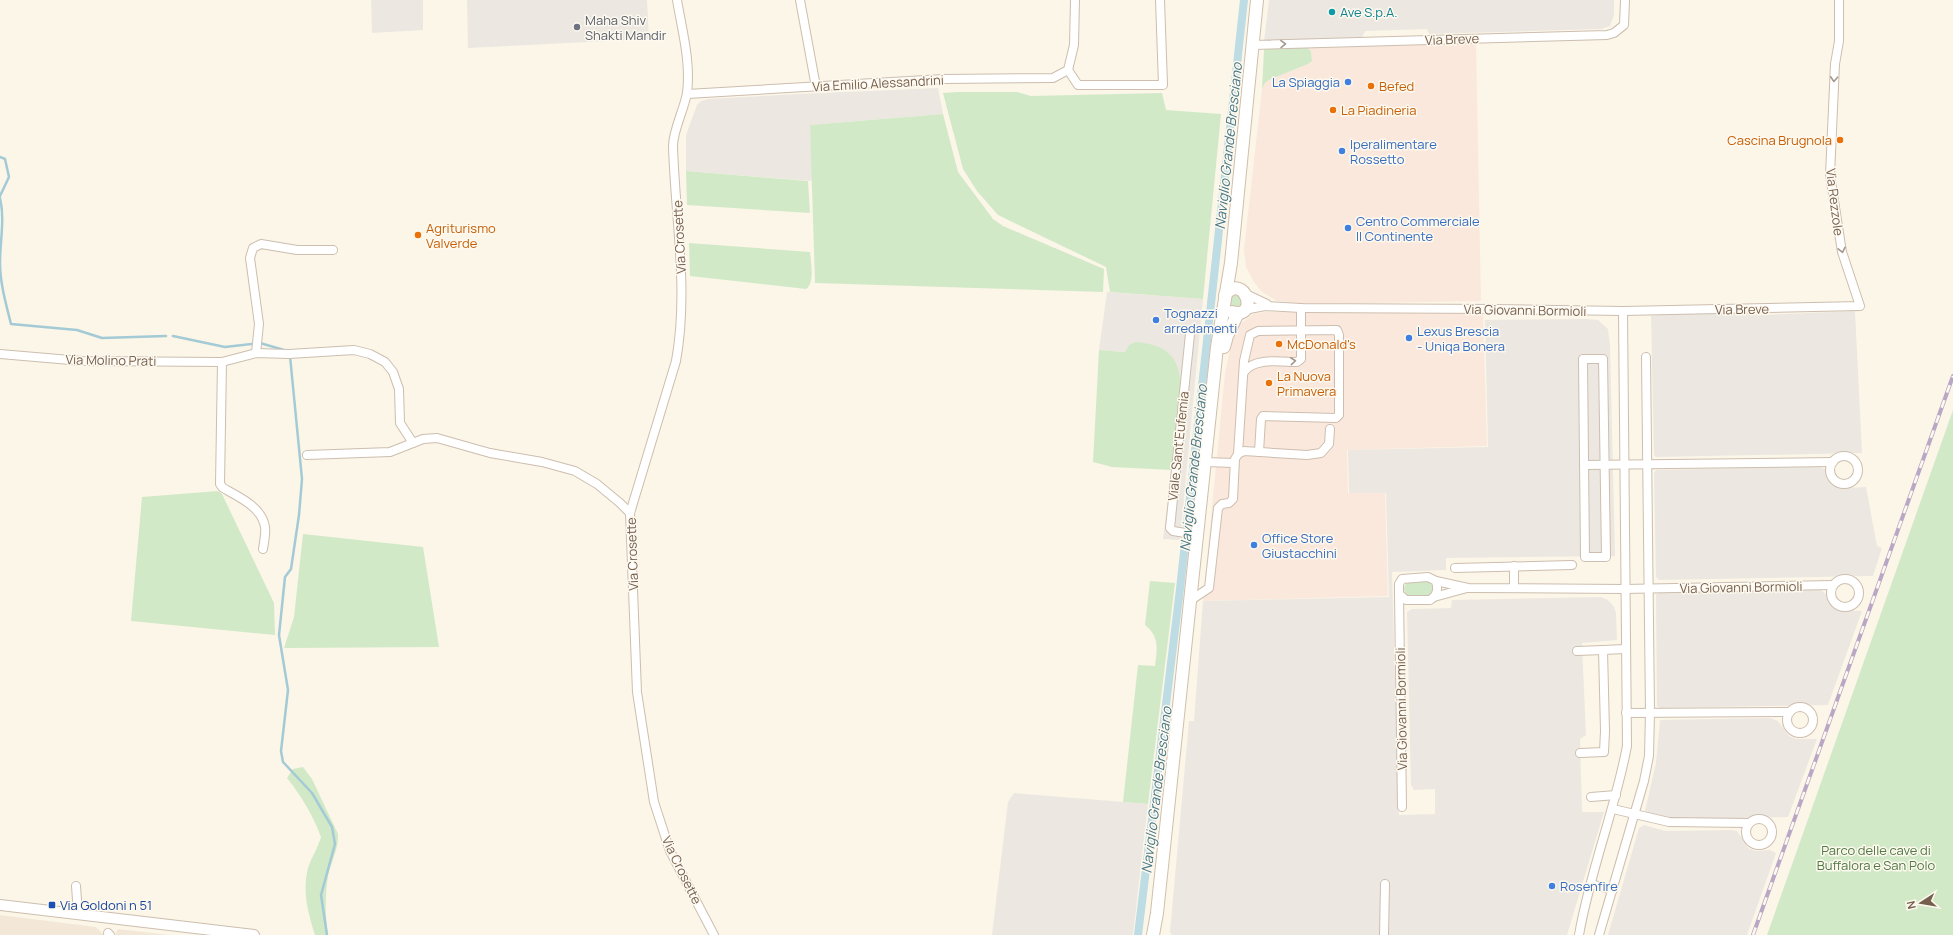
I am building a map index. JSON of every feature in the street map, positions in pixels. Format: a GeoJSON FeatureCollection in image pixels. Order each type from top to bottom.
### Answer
{"type":"FeatureCollection","features":[{"type":"Feature","properties":{"kind":"main road"},"geometry":{"type":"LineString","coordinates":[[1153,935],[1157,913],[1191,600],[1193,534],[1205,462],[1212,405],[1216,353],[1231,262],[1257,0]]}},
{"type":"Feature","properties":{"kind":"main road"},"geometry":{"type":"LineString","coordinates":[[1212,405],[1227,336],[1248,301],[1231,262]]}},
{"type":"Feature","properties":{"kind":"main road"},"geometry":{"type":"LineString","coordinates":[[1225,300],[1230,290],[1243,292]]}},
{"type":"Feature","properties":{"kind":"main road"},"geometry":{"type":"LineString","coordinates":[[1225,300],[1231,312],[1241,312]]}},
{"type":"Feature","properties":{"kind":"main road"},"geometry":{"type":"LineString","coordinates":[[1157,913],[1162,935]]}},
{"type":"Feature","properties":{"kind":"street","name":"Via Crosette"},"geometry":{"type":"LineString","coordinates":[[677,0],[687,63],[686,94],[673,144],[681,280],[679,343],[676,361],[630,513],[637,692],[654,802],[670,851],[714,935]]}},
{"type":"Feature","properties":{"kind":"street"},"geometry":{"type":"LineString","coordinates":[[800,0],[816,87]]}},
{"type":"Feature","properties":{"kind":"street"},"geometry":{"type":"LineString","coordinates":[[1075,0],[1074,45],[1068,70],[1078,85],[1163,84],[1160,0]]}},
{"type":"Feature","properties":{"kind":"street","name":"Via Breve"},"geometry":{"type":"LineString","coordinates":[[1252,45],[1607,35],[1614,33],[1624,25],[1625,0]]}},
{"type":"Feature","properties":{"kind":"street","name":"Via Rezzole"},"geometry":{"type":"LineString","coordinates":[[1839,0],[1839,41],[1835,64],[1830,175],[1842,252],[1860,306]]}},
{"type":"Feature","properties":{"kind":"street","name":"Via Emilio Alessandrini"},"geometry":{"type":"LineString","coordinates":[[686,94],[943,79],[1053,78],[1068,70]]}},
{"type":"Feature","properties":{"kind":"street"},"geometry":{"type":"LineString","coordinates":[[256,353],[259,324],[250,258],[253,248],[261,244],[297,250],[333,250]]}},
{"type":"Feature","properties":{"kind":"street"},"geometry":{"type":"LineString","coordinates":[[1243,292],[1259,301],[1274,306]]}},
{"type":"Feature","properties":{"kind":"street"},"geometry":{"type":"LineString","coordinates":[[1241,312],[1258,306],[1274,306]]}},
{"type":"Feature","properties":{"kind":"street","name":"Via Giovanni Bormioli"},"geometry":{"type":"LineString","coordinates":[[1274,306],[1301,308],[1623,311]]}},
{"type":"Feature","properties":{"kind":"street","name":"Via Breve"},"geometry":{"type":"LineString","coordinates":[[1623,311],[1860,306]]}},
{"type":"Feature","properties":{"kind":"street"},"geometry":{"type":"LineString","coordinates":[[1244,372],[1255,363],[1300,361],[1302,358],[1301,308]]}},
{"type":"Feature","properties":{"kind":"street"},"geometry":{"type":"LineString","coordinates":[[1579,935],[1590,884],[1613,809],[1626,746],[1624,589],[1626,464],[1623,311]]}},
{"type":"Feature","properties":{"kind":"street"},"geometry":{"type":"LineString","coordinates":[[1191,600],[1207,591],[1209,588],[1218,508],[1222,504],[1229,503],[1233,499],[1234,463],[1238,454],[1244,361],[1250,335],[1255,332],[1302,330],[1334,330],[1339,332],[1340,413],[1336,418],[1263,416],[1261,419],[1259,452]]}},
{"type":"Feature","properties":{"kind":"street","name":"Viale Sant'Eufemia"},"geometry":{"type":"LineString","coordinates":[[1190,334],[1170,526],[1171,530],[1176,532],[1193,534]]}},
{"type":"Feature","properties":{"kind":"street","name":"Via Molino Prati"},"geometry":{"type":"LineString","coordinates":[[0,354],[82,361],[222,362],[256,353],[289,354],[354,350],[370,354],[385,362],[393,372],[400,388],[400,422],[413,443]]}},
{"type":"Feature","properties":{"kind":"street"},"geometry":{"type":"LineString","coordinates":[[1247,350],[1248,356],[1255,363]]}},
{"type":"Feature","properties":{"kind":"street"},"geometry":{"type":"LineString","coordinates":[[1599,935],[1635,815],[1648,756],[1650,712],[1646,357]]}},
{"type":"Feature","properties":{"kind":"street"},"geometry":{"type":"LineString","coordinates":[[1583,359],[1603,359],[1606,557],[1585,557],[1584,465],[1583,359]]}},
{"type":"Feature","properties":{"kind":"street"},"geometry":{"type":"LineString","coordinates":[[222,362],[222,415],[218,478],[222,488],[250,504],[262,515],[266,528],[263,549]]}},
{"type":"Feature","properties":{"kind":"street"},"geometry":{"type":"LineString","coordinates":[[1238,454],[1244,451],[1307,454],[1321,453],[1329,444],[1330,429]]}},
{"type":"Feature","properties":{"kind":"street"},"geometry":{"type":"LineString","coordinates":[[307,455],[390,452],[423,439],[437,438],[490,453],[542,462],[575,471],[597,484],[630,513]]}},
{"type":"Feature","properties":{"kind":"street"},"geometry":{"type":"LineString","coordinates":[[1205,462],[1234,463]]}},
{"type":"Feature","properties":{"kind":"street"},"geometry":{"type":"LineString","coordinates":[[1584,465],[1833,462]]}},
{"type":"Feature","properties":{"kind":"street"},"geometry":{"type":"LineString","coordinates":[[1455,568],[1572,565]]}},
{"type":"Feature","properties":{"kind":"street"},"geometry":{"type":"LineString","coordinates":[[1514,566],[1514,588]]}},
{"type":"Feature","properties":{"kind":"street","name":"Via Giovanni Bormioli"},"geometry":{"type":"LineString","coordinates":[[1402,807],[1399,584],[1406,578],[1428,577],[1436,581],[1468,588],[1624,589],[1833,585]]}},
{"type":"Feature","properties":{"kind":"street"},"geometry":{"type":"LineString","coordinates":[[1434,597],[1437,593],[1436,581]]}},
{"type":"Feature","properties":{"kind":"street","name":"Via Giovanni Bormioli"},"geometry":{"type":"LineString","coordinates":[[1400,611],[1401,606],[1406,600],[1430,600],[1434,597],[1468,588]]}},
{"type":"Feature","properties":{"kind":"street"},"geometry":{"type":"LineString","coordinates":[[1399,594],[1406,600]]}},
{"type":"Feature","properties":{"kind":"street"},"geometry":{"type":"LineString","coordinates":[[1577,650],[1625,649]]}},
{"type":"Feature","properties":{"kind":"street"},"geometry":{"type":"LineString","coordinates":[[1580,753],[1604,752],[1605,731],[1603,650]]}},
{"type":"Feature","properties":{"kind":"street"},"geometry":{"type":"LineString","coordinates":[[1626,713],[1790,712]]}},
{"type":"Feature","properties":{"kind":"street"},"geometry":{"type":"LineString","coordinates":[[1591,797],[1616,795]]}},
{"type":"Feature","properties":{"kind":"street"},"geometry":{"type":"LineString","coordinates":[[1613,809],[1669,822],[1749,823]]}},
{"type":"Feature","properties":{"kind":"street"},"geometry":{"type":"LineString","coordinates":[[1384,935],[1385,884]]}},
{"type":"Feature","properties":{"kind":"street"},"geometry":{"type":"LineString","coordinates":[[1590,884],[1613,890]]}},
{"type":"Feature","properties":{"kind":"street"},"geometry":{"type":"LineString","coordinates":[[76,886],[78,914]]}},
{"type":"Feature","properties":{"kind":"street"},"geometry":{"type":"LineString","coordinates":[[0,905],[254,935]]}},
{"type":"Feature","properties":{"kind":"street"},"geometry":{"type":"LineString","coordinates":[[1573,935],[1583,914]]}},
{"type":"Feature","properties":{"kind":"shaded area"},"geometry":{"type":"Polygon","coordinates":[[[371,0],[423,0],[423,30],[372,33],[371,0]]]}},
{"type":"Feature","properties":{"kind":"shaded area"},"geometry":{"type":"Polygon","coordinates":[[[467,0],[647,0],[649,39],[468,48],[467,0]]]}},
{"type":"Feature","properties":{"kind":"shaded area"},"geometry":{"type":"Polygon","coordinates":[[[1269,0],[1614,0],[1614,15],[1610,26],[1602,29],[1429,34],[1427,29],[1365,31],[1362,37],[1264,41],[1269,0]]]}},
{"type":"Feature","properties":{"kind":"shaded area"},"geometry":{"type":"Polygon","coordinates":[[[1476,42],[1481,301],[1308,304],[1277,301],[1262,292],[1254,282],[1246,267],[1244,250],[1262,89],[1265,83],[1312,61],[1311,51],[1308,48],[1476,42]]]}},
{"type":"Feature","properties":{"kind":"shaded area"},"geometry":{"type":"Polygon","coordinates":[[[938,88],[943,114],[810,125],[813,181],[686,171],[686,135],[697,105],[701,101],[708,99],[938,88]]]}},
{"type":"Feature","properties":{"kind":"shaded area"},"geometry":{"type":"Polygon","coordinates":[[[1107,292],[1203,299],[1180,540],[1163,539],[1172,470],[1129,345],[1126,352],[1099,350],[1107,292]]]}},
{"type":"Feature","properties":{"kind":"shaded area"},"geometry":{"type":"Polygon","coordinates":[[[1483,311],[1487,446],[1347,450],[1348,493],[1385,493],[1388,596],[1203,601],[1225,373],[1234,332],[1240,324],[1254,314],[1264,312],[1483,311]]]}},
{"type":"Feature","properties":{"kind":"shaded area"},"geometry":{"type":"Polygon","coordinates":[[[1717,311],[1763,315],[1855,311],[1862,453],[1656,457],[1654,455],[1651,316],[1672,313],[1717,311]]]}},
{"type":"Feature","properties":{"kind":"shaded area"},"geometry":{"type":"Polygon","coordinates":[[[1485,320],[1598,320],[1608,329],[1610,346],[1615,556],[1446,558],[1446,570],[1392,572],[1399,815],[1435,814],[1435,789],[1414,790],[1411,785],[1407,612],[1412,609],[1451,608],[1452,600],[1601,597],[1608,600],[1614,607],[1616,613],[1617,640],[1582,643],[1586,735],[1580,739],[1582,812],[1604,812],[1567,935],[1172,935],[1170,932],[1189,721],[1194,721],[1203,601],[1389,597],[1386,493],[1349,493],[1348,450],[1488,447],[1485,320]]]}},
{"type":"Feature","properties":{"kind":"shaded area"},"geometry":{"type":"Polygon","coordinates":[[[1816,466],[1825,469],[1832,481],[1839,486],[1847,488],[1866,487],[1877,546],[1882,548],[1873,576],[1659,580],[1656,577],[1654,473],[1656,470],[1816,466]]]}},
{"type":"Feature","properties":{"kind":"shaded area"},"geometry":{"type":"Polygon","coordinates":[[[1821,590],[1827,595],[1835,607],[1841,610],[1862,611],[1828,705],[1660,708],[1657,706],[1656,595],[1658,593],[1821,590]]]}},
{"type":"Feature","properties":{"kind":"shaded area"},"geometry":{"type":"Polygon","coordinates":[[[1770,718],[1778,721],[1789,736],[1796,739],[1817,739],[1788,817],[1667,819],[1646,814],[1645,811],[1656,763],[1660,720],[1770,718]]]}},
{"type":"Feature","properties":{"kind":"shaded area"},"geometry":{"type":"Polygon","coordinates":[[[1014,793],[1148,804],[1133,935],[992,935],[1008,802],[1014,793]]]}},
{"type":"Feature","properties":{"kind":"shaded area"},"geometry":{"type":"Polygon","coordinates":[[[1644,825],[1665,831],[1737,831],[1748,848],[1755,851],[1770,850],[1776,853],[1747,935],[1608,935],[1639,828],[1644,825]]]}},
{"type":"Feature","properties":{"kind":"shaded area"},"geometry":{"type":"Polygon","coordinates":[[[0,915],[96,927],[104,935],[0,935],[0,915]]]}},
{"type":"Feature","properties":{"kind":"shaded area"},"geometry":{"type":"Polygon","coordinates":[[[118,929],[169,935],[115,935],[118,929]]]}},
{"type":"Feature","properties":{"kind":"green space"},"geometry":{"type":"Polygon","coordinates":[[[1266,48],[1308,48],[1311,51],[1312,61],[1269,80],[1265,83],[1262,89],[1264,50],[1266,48]]]}},
{"type":"Feature","properties":{"kind":"green space"},"geometry":{"type":"Polygon","coordinates":[[[1017,92],[1031,96],[1162,93],[1166,110],[1221,114],[1203,299],[1110,292],[1106,267],[998,215],[977,191],[963,169],[943,93],[1017,92]]]}},
{"type":"Feature","properties":{"kind":"green space"},"geometry":{"type":"Polygon","coordinates":[[[943,114],[958,172],[993,219],[1003,226],[1104,269],[1103,292],[815,283],[810,125],[943,114]]]}},
{"type":"Feature","properties":{"kind":"green space"},"geometry":{"type":"Polygon","coordinates":[[[686,171],[808,181],[810,213],[687,205],[686,171]]]}},
{"type":"Feature","properties":{"kind":"green space"},"geometry":{"type":"Polygon","coordinates":[[[689,243],[810,252],[812,272],[811,282],[806,289],[690,276],[689,243]]]}},
{"type":"Feature","properties":{"kind":"green space"},"geometry":{"type":"Polygon","coordinates":[[[1233,294],[1238,294],[1243,302],[1240,308],[1232,307],[1229,299],[1233,294]]]}},
{"type":"Feature","properties":{"kind":"green space"},"geometry":{"type":"Polygon","coordinates":[[[1135,342],[1151,344],[1163,349],[1171,356],[1177,365],[1180,376],[1180,401],[1172,470],[1112,467],[1093,462],[1099,350],[1125,352],[1129,345],[1135,342]]]}},
{"type":"Feature","properties":{"kind":"green space","name":"Parco delle cave di Buffalora e San Polo"},"geometry":{"type":"Polygon","coordinates":[[[1953,410],[1953,935],[1767,935],[1953,410]]]}},
{"type":"Feature","properties":{"kind":"green space"},"geometry":{"type":"Polygon","coordinates":[[[218,491],[222,494],[274,603],[275,635],[131,621],[142,497],[218,491]]]}},
{"type":"Feature","properties":{"kind":"green space"},"geometry":{"type":"Polygon","coordinates":[[[303,534],[423,547],[439,647],[284,648],[294,617],[303,534]]]}},
{"type":"Feature","properties":{"kind":"green space"},"geometry":{"type":"Polygon","coordinates":[[[1150,581],[1175,583],[1148,804],[1123,802],[1138,665],[1155,666],[1156,660],[1157,649],[1155,639],[1153,634],[1145,625],[1150,581]]]}},
{"type":"Feature","properties":{"kind":"green space"},"geometry":{"type":"Polygon","coordinates":[[[1410,582],[1429,582],[1433,586],[1432,592],[1427,596],[1408,596],[1404,588],[1406,584],[1410,582]]]}},
{"type":"Feature","properties":{"kind":"green space"},"geometry":{"type":"Polygon","coordinates":[[[303,767],[312,779],[338,834],[337,844],[327,883],[326,913],[328,935],[315,935],[308,910],[306,894],[306,877],[308,868],[321,837],[307,806],[287,778],[293,769],[303,767]]]}},
{"type":"Feature","properties":{"kind":"waterway","name":"Naviglio Grande Bresciano"},"geometry":{"type":"LineString","coordinates":[[1138,935],[1180,589],[1244,0]]}},
{"type":"Feature","properties":{"kind":"waterway"},"geometry":{"type":"LineString","coordinates":[[0,157],[5,159],[9,177],[0,196]]}},
{"type":"Feature","properties":{"kind":"waterway"},"geometry":{"type":"LineString","coordinates":[[0,198],[2,222],[0,271],[11,324],[77,330],[102,338],[166,336]]}},
{"type":"Feature","properties":{"kind":"waterway"},"geometry":{"type":"LineString","coordinates":[[173,336],[225,347],[260,343],[284,350]]}},
{"type":"Feature","properties":{"kind":"waterway"},"geometry":{"type":"LineString","coordinates":[[290,356],[302,479],[299,515],[291,569],[285,577],[279,635],[288,690],[281,751],[283,762],[312,793],[332,827],[335,844],[321,895],[327,935]]}},
{"type":"Feature","properties":{"kind":"railway"},"geometry":{"type":"LineString","coordinates":[[1753,935],[1953,376]]}},
{"type":"Feature","properties":{"kind":"place","name":"Ave S.p.A."},"geometry":{"type":"Point","coordinates":[1332,12]}},
{"type":"Feature","properties":{"kind":"place","name":"Maha Shiv Shakti Mandir"},"geometry":{"type":"Point","coordinates":[577,27]}},
{"type":"Feature","properties":{"kind":"place","name":"La Spiaggia"},"geometry":{"type":"Point","coordinates":[1348,82]}},
{"type":"Feature","properties":{"kind":"place","name":"Befed"},"geometry":{"type":"Point","coordinates":[1371,86]}},
{"type":"Feature","properties":{"kind":"place","name":"La Piadineria"},"geometry":{"type":"Point","coordinates":[1333,110]}},
{"type":"Feature","properties":{"kind":"place","name":"Cascina Brugnola"},"geometry":{"type":"Point","coordinates":[1840,140]}},
{"type":"Feature","properties":{"kind":"place","name":"Iperalimentare Rossetto"},"geometry":{"type":"Point","coordinates":[1342,151]}},
{"type":"Feature","properties":{"kind":"place","name":"Centro Commerciale Il Continente"},"geometry":{"type":"Point","coordinates":[1348,228]}},
{"type":"Feature","properties":{"kind":"place","name":"Agriturismo Valverde"},"geometry":{"type":"Point","coordinates":[418,235]}},
{"type":"Feature","properties":{"kind":"place","name":"Tognazzi arredamenti"},"geometry":{"type":"Point","coordinates":[1156,320]}},
{"type":"Feature","properties":{"kind":"place","name":"Lexus Brescia - Uniqa Bonera"},"geometry":{"type":"Point","coordinates":[1409,338]}},
{"type":"Feature","properties":{"kind":"place","name":"McDonald's"},"geometry":{"type":"Point","coordinates":[1279,344]}},
{"type":"Feature","properties":{"kind":"place","name":"La Nuova Primavera"},"geometry":{"type":"Point","coordinates":[1269,383]}},
{"type":"Feature","properties":{"kind":"place","name":"Office Store Giustacchini"},"geometry":{"type":"Point","coordinates":[1254,545]}},
{"type":"Feature","properties":{"kind":"place","name":"Rosenfire"},"geometry":{"type":"Point","coordinates":[1552,886]}},
{"type":"Feature","properties":{"kind":"place","name":"Via Goldoni n 51"},"geometry":{"type":"Point","coordinates":[52,905]}}]}
